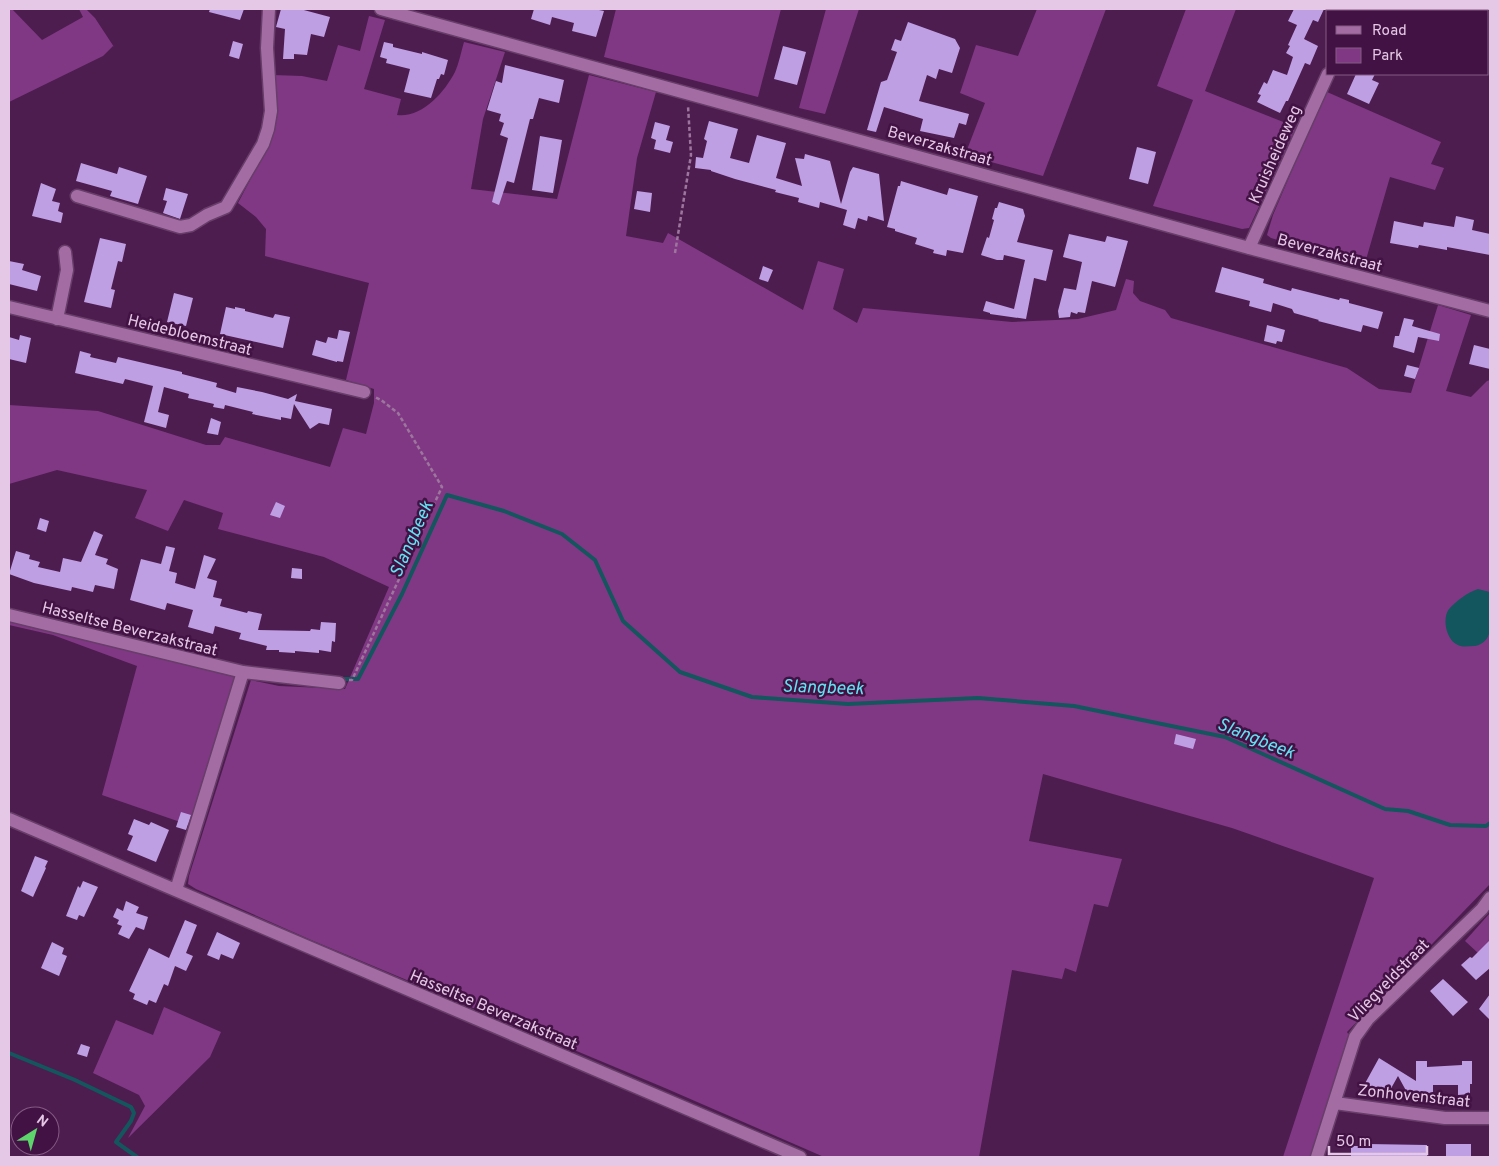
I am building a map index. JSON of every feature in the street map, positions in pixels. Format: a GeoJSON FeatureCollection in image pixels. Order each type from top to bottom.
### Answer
{"type":"FeatureCollection","features":[{"type":"Feature","properties":{"kind":"street"},"geometry":{"type":"LineString","coordinates":[[77,196],[180,227],[191,224],[206,214],[226,207],[263,144],[268,129],[271,111],[267,48],[269,9]]}},
{"type":"Feature","properties":{"kind":"street","name":"Beverzakstraat"},"geometry":{"type":"LineString","coordinates":[[381,9],[1249,248],[1490,311]]}},
{"type":"Feature","properties":{"kind":"street","name":"Kruisheideweg"},"geometry":{"type":"LineString","coordinates":[[1249,248],[1328,75]]}},
{"type":"Feature","properties":{"kind":"street"},"geometry":{"type":"LineString","coordinates":[[57,318],[67,270],[66,252]]}},
{"type":"Feature","properties":{"kind":"street","name":"Heidebloemstraat"},"geometry":{"type":"LineString","coordinates":[[9,307],[364,392]]}},
{"type":"Feature","properties":{"kind":"street","name":"Hasseltse Beverzakstraat"},"geometry":{"type":"LineString","coordinates":[[9,616],[243,672],[339,683]]}},
{"type":"Feature","properties":{"kind":"street"},"geometry":{"type":"LineString","coordinates":[[176,890],[243,672]]}},
{"type":"Feature","properties":{"kind":"street","name":"Hasseltse Beverzakstraat"},"geometry":{"type":"LineString","coordinates":[[9,819],[800,1157]]}},
{"type":"Feature","properties":{"kind":"street","name":"Vliegveldstraat"},"geometry":{"type":"LineString","coordinates":[[1316,1157],[1355,1037],[1368,1019],[1482,909],[1490,898]]}},
{"type":"Feature","properties":{"kind":"street","name":"Zonhovenstraat"},"geometry":{"type":"LineString","coordinates":[[1335,1103],[1445,1118],[1490,1118]]}},
{"type":"Feature","properties":{"kind":"path"},"geometry":{"type":"LineString","coordinates":[[675,253],[691,155],[688,92]]}},
{"type":"Feature","properties":{"kind":"path"},"geometry":{"type":"LineString","coordinates":[[339,683],[352,680],[442,487],[398,413],[381,400],[364,392]]}},
{"type":"Feature","properties":{"kind":"green space"},"geometry":{"type":"Polygon","coordinates":[[[9,9],[12,9],[42,40],[83,17],[79,9],[86,9],[95,18],[114,47],[103,56],[9,102],[9,9]]]}},
{"type":"Feature","properties":{"kind":"green space"},"geometry":{"type":"Polygon","coordinates":[[[616,9],[781,9],[758,97],[604,57],[616,9]]]}},
{"type":"Feature","properties":{"kind":"green space"},"geometry":{"type":"Polygon","coordinates":[[[826,9],[859,9],[825,114],[799,108],[826,9]]]}},
{"type":"Feature","properties":{"kind":"green space"},"geometry":{"type":"Polygon","coordinates":[[[1037,9],[1106,9],[1043,176],[965,155],[985,103],[960,93],[976,45],[1018,56],[1037,9]]]}},
{"type":"Feature","properties":{"kind":"green space"},"geometry":{"type":"Polygon","coordinates":[[[1186,9],[1236,9],[1205,91],[1296,127],[1249,228],[1242,229],[1153,206],[1193,100],[1157,86],[1186,9]]]}},
{"type":"Feature","properties":{"kind":"green space"},"geometry":{"type":"Polygon","coordinates":[[[369,16],[385,20],[364,89],[401,99],[397,115],[415,113],[438,96],[455,72],[464,42],[505,52],[483,119],[471,189],[557,199],[589,75],[656,92],[637,158],[626,236],[663,243],[668,233],[803,310],[818,261],[844,269],[833,309],[857,323],[863,308],[1012,322],[1078,319],[1116,310],[1126,279],[1134,281],[1133,293],[1140,301],[1165,310],[1171,318],[1347,368],[1379,389],[1411,393],[1438,305],[1471,315],[1446,391],[1471,397],[1490,380],[1490,884],[1347,1032],[1350,1037],[1311,1157],[1283,1157],[1374,878],[1232,828],[1043,774],[1029,841],[1122,859],[1108,907],[1094,904],[1076,972],[1065,968],[1062,979],[1012,970],[979,1157],[824,1157],[665,1088],[311,940],[188,884],[251,680],[279,686],[345,689],[389,587],[324,557],[218,529],[223,513],[184,500],[168,531],[135,518],[147,490],[57,470],[9,484],[9,405],[98,411],[206,445],[220,445],[225,437],[330,467],[343,428],[366,434],[374,403],[374,389],[346,380],[369,283],[265,256],[266,229],[256,217],[238,203],[260,161],[272,75],[302,76],[327,81],[338,45],[360,51],[369,16]]]}},
{"type":"Feature","properties":{"kind":"green space"},"geometry":{"type":"Polygon","coordinates":[[[1327,92],[1441,142],[1431,164],[1444,168],[1435,190],[1390,177],[1365,263],[1349,261],[1271,238],[1267,235],[1273,215],[1327,92]]]}},
{"type":"Feature","properties":{"kind":"green space"},"geometry":{"type":"Polygon","coordinates":[[[9,619],[235,677],[189,825],[102,795],[137,666],[53,635],[9,625],[9,619]]]}},
{"type":"Feature","properties":{"kind":"green space"},"geometry":{"type":"Polygon","coordinates":[[[1490,913],[1490,964],[1465,941],[1490,913]]]}},
{"type":"Feature","properties":{"kind":"green space"},"geometry":{"type":"Polygon","coordinates":[[[164,1007],[221,1032],[210,1057],[128,1138],[145,1106],[139,1095],[93,1073],[116,1020],[153,1035],[164,1007]]]}},
{"type":"Feature","properties":{"kind":"shaded area"},"geometry":{"type":"Polygon","coordinates":[[[1478,589],[1490,592],[1490,630],[1487,639],[1482,644],[1461,646],[1453,641],[1448,633],[1446,628],[1447,613],[1459,600],[1478,589]]]}},
{"type":"Feature","properties":{"kind":"building"},"geometry":{"type":"Polygon","coordinates":[[[210,9],[244,9],[240,20],[209,12],[210,9]]]}},
{"type":"Feature","properties":{"kind":"building"},"geometry":{"type":"Polygon","coordinates":[[[281,9],[300,9],[330,17],[324,37],[311,34],[307,55],[294,54],[294,59],[283,59],[285,29],[276,27],[281,9]]]}},
{"type":"Feature","properties":{"kind":"building"},"geometry":{"type":"Polygon","coordinates":[[[534,9],[594,9],[604,11],[596,37],[572,31],[574,23],[552,17],[550,25],[531,19],[534,9]]]}},
{"type":"Feature","properties":{"kind":"building"},"geometry":{"type":"Polygon","coordinates":[[[1294,9],[1324,9],[1318,22],[1313,20],[1304,39],[1318,46],[1310,65],[1305,63],[1288,101],[1286,101],[1280,113],[1257,102],[1261,95],[1258,94],[1264,82],[1267,84],[1273,70],[1287,75],[1293,57],[1286,53],[1297,25],[1288,21],[1294,9]]]}},
{"type":"Feature","properties":{"kind":"building"},"geometry":{"type":"Polygon","coordinates":[[[908,22],[955,39],[960,48],[952,73],[939,69],[936,79],[927,75],[919,101],[969,114],[966,125],[959,123],[954,138],[920,131],[923,119],[884,107],[876,132],[867,130],[881,82],[887,80],[897,52],[891,50],[895,39],[901,41],[908,22]]]}},
{"type":"Feature","properties":{"kind":"building"},"geometry":{"type":"Polygon","coordinates":[[[233,41],[243,44],[239,59],[229,56],[233,41]]]}},
{"type":"Feature","properties":{"kind":"building"},"geometry":{"type":"Polygon","coordinates":[[[384,42],[393,44],[393,47],[422,54],[422,52],[448,60],[444,75],[441,74],[439,79],[437,79],[431,98],[404,92],[410,69],[386,63],[387,59],[380,57],[384,42]]]}},
{"type":"Feature","properties":{"kind":"building"},"geometry":{"type":"Polygon","coordinates":[[[783,46],[806,52],[797,85],[774,79],[783,46]]]}},
{"type":"Feature","properties":{"kind":"building"},"geometry":{"type":"Polygon","coordinates":[[[505,65],[564,80],[559,103],[539,98],[533,119],[530,119],[514,183],[507,181],[499,205],[492,202],[508,138],[500,135],[504,123],[499,121],[501,114],[487,110],[496,81],[502,83],[505,65]]]}},
{"type":"Feature","properties":{"kind":"building"},"geometry":{"type":"Polygon","coordinates":[[[1356,75],[1374,75],[1372,80],[1379,83],[1369,104],[1347,94],[1356,75]]]}},
{"type":"Feature","properties":{"kind":"building"},"geometry":{"type":"Polygon","coordinates":[[[709,121],[738,129],[730,158],[749,163],[757,135],[786,143],[776,178],[802,186],[795,158],[804,159],[805,154],[830,161],[841,204],[853,167],[879,174],[884,221],[868,216],[867,221],[858,218],[855,229],[843,225],[847,210],[820,202],[819,208],[798,202],[799,198],[775,192],[776,190],[735,179],[711,170],[695,168],[696,157],[703,158],[707,141],[704,139],[709,121]]]}},
{"type":"Feature","properties":{"kind":"building"},"geometry":{"type":"Polygon","coordinates":[[[655,122],[670,126],[666,140],[673,142],[670,153],[654,149],[656,140],[651,138],[655,122]]]}},
{"type":"Feature","properties":{"kind":"building"},"geometry":{"type":"Polygon","coordinates":[[[540,136],[562,140],[553,193],[532,190],[540,136]]]}},
{"type":"Feature","properties":{"kind":"building"},"geometry":{"type":"Polygon","coordinates":[[[1137,147],[1156,152],[1148,184],[1129,179],[1137,147]]]}},
{"type":"Feature","properties":{"kind":"building"},"geometry":{"type":"Polygon","coordinates":[[[81,163],[117,174],[119,167],[147,176],[138,204],[110,196],[112,191],[76,181],[81,163]]]}},
{"type":"Feature","properties":{"kind":"building"},"geometry":{"type":"Polygon","coordinates":[[[901,181],[947,195],[949,188],[978,196],[963,253],[947,250],[946,256],[933,253],[934,250],[915,244],[917,238],[887,227],[901,181]]]}},
{"type":"Feature","properties":{"kind":"building"},"geometry":{"type":"Polygon","coordinates":[[[41,183],[56,189],[52,201],[60,203],[58,211],[63,213],[61,223],[32,216],[41,183]]]}},
{"type":"Feature","properties":{"kind":"building"},"geometry":{"type":"Polygon","coordinates":[[[166,188],[188,194],[180,219],[163,213],[167,201],[163,200],[166,188]]]}},
{"type":"Feature","properties":{"kind":"building"},"geometry":{"type":"Polygon","coordinates":[[[637,191],[652,193],[650,212],[634,209],[637,191]]]}},
{"type":"Feature","properties":{"kind":"building"},"geometry":{"type":"Polygon","coordinates":[[[999,202],[1023,209],[1025,216],[1017,242],[1053,250],[1046,281],[1034,278],[1026,319],[990,314],[983,311],[986,301],[1014,309],[1025,260],[1004,255],[1003,260],[997,260],[981,255],[987,237],[989,238],[995,208],[997,208],[999,202]]]}},
{"type":"Feature","properties":{"kind":"building"},"geometry":{"type":"Polygon","coordinates":[[[1456,216],[1474,220],[1472,230],[1490,234],[1490,255],[1447,247],[1447,250],[1419,245],[1418,248],[1390,243],[1394,221],[1423,227],[1424,222],[1454,227],[1456,216]]]}},
{"type":"Feature","properties":{"kind":"building"},"geometry":{"type":"Polygon","coordinates":[[[1069,234],[1105,242],[1107,236],[1128,241],[1115,287],[1092,281],[1085,313],[1078,312],[1077,314],[1071,312],[1070,317],[1059,318],[1058,311],[1064,288],[1076,290],[1082,262],[1063,257],[1069,234]]]}},
{"type":"Feature","properties":{"kind":"building"},"geometry":{"type":"Polygon","coordinates":[[[100,238],[126,244],[122,262],[118,261],[111,289],[115,290],[111,308],[84,302],[100,238]]]}},
{"type":"Feature","properties":{"kind":"building"},"geometry":{"type":"Polygon","coordinates":[[[9,261],[24,264],[22,270],[41,276],[37,291],[9,284],[9,261]]]}},
{"type":"Feature","properties":{"kind":"building"},"geometry":{"type":"Polygon","coordinates":[[[763,266],[773,270],[768,282],[759,279],[763,266]]]}},
{"type":"Feature","properties":{"kind":"building"},"geometry":{"type":"Polygon","coordinates":[[[1222,267],[1264,279],[1263,283],[1291,291],[1292,288],[1339,300],[1340,298],[1349,300],[1349,303],[1383,312],[1378,329],[1363,325],[1361,332],[1318,321],[1273,303],[1271,312],[1249,306],[1250,301],[1215,292],[1222,267]]]}},
{"type":"Feature","properties":{"kind":"building"},"geometry":{"type":"Polygon","coordinates":[[[174,293],[193,298],[186,326],[167,322],[174,293]]]}},
{"type":"Feature","properties":{"kind":"building"},"geometry":{"type":"Polygon","coordinates":[[[226,307],[245,309],[245,311],[273,318],[275,314],[290,317],[283,348],[220,334],[226,307]]]}},
{"type":"Feature","properties":{"kind":"building"},"geometry":{"type":"Polygon","coordinates":[[[1404,318],[1414,320],[1412,326],[1440,334],[1439,341],[1418,337],[1414,353],[1393,347],[1395,336],[1399,336],[1404,318]]]}},
{"type":"Feature","properties":{"kind":"building"},"geometry":{"type":"Polygon","coordinates":[[[1267,325],[1285,330],[1282,342],[1277,341],[1276,344],[1264,341],[1267,325]]]}},
{"type":"Feature","properties":{"kind":"building"},"geometry":{"type":"Polygon","coordinates":[[[339,330],[350,332],[343,362],[312,355],[316,340],[326,343],[328,337],[337,339],[339,330]]]}},
{"type":"Feature","properties":{"kind":"building"},"geometry":{"type":"Polygon","coordinates":[[[20,335],[31,338],[26,363],[9,359],[9,337],[19,340],[20,335]]]}},
{"type":"Feature","properties":{"kind":"building"},"geometry":{"type":"Polygon","coordinates":[[[1474,345],[1490,349],[1490,369],[1469,364],[1474,345]]]}},
{"type":"Feature","properties":{"kind":"building"},"geometry":{"type":"Polygon","coordinates":[[[80,351],[91,354],[90,357],[116,363],[118,357],[182,372],[182,374],[217,383],[216,387],[236,393],[237,387],[288,399],[297,394],[295,401],[332,409],[329,425],[319,423],[310,429],[294,404],[291,419],[281,417],[281,420],[252,414],[253,412],[225,405],[224,409],[213,407],[214,404],[188,398],[189,394],[164,387],[158,412],[169,415],[166,428],[144,422],[153,386],[125,379],[123,384],[75,373],[80,351]]]}},
{"type":"Feature","properties":{"kind":"building"},"geometry":{"type":"Polygon","coordinates":[[[1407,365],[1419,368],[1415,379],[1404,376],[1407,365]]]}},
{"type":"Feature","properties":{"kind":"building"},"geometry":{"type":"Polygon","coordinates":[[[211,418],[221,422],[218,435],[207,433],[211,418]]]}},
{"type":"Feature","properties":{"kind":"building"},"geometry":{"type":"Polygon","coordinates":[[[276,502],[285,506],[280,518],[270,515],[276,502]]]}},
{"type":"Feature","properties":{"kind":"building"},"geometry":{"type":"Polygon","coordinates":[[[40,518],[49,521],[46,532],[37,529],[40,518]]]}},
{"type":"Feature","properties":{"kind":"building"},"geometry":{"type":"Polygon","coordinates":[[[94,531],[103,535],[95,555],[108,559],[106,564],[118,569],[114,589],[95,585],[93,592],[72,587],[71,591],[34,583],[9,574],[16,551],[30,555],[29,559],[40,562],[38,567],[60,572],[63,558],[81,562],[94,531]]]}},
{"type":"Feature","properties":{"kind":"building"},"geometry":{"type":"Polygon","coordinates":[[[166,546],[175,548],[169,571],[177,573],[175,583],[195,589],[204,555],[216,559],[207,578],[217,581],[213,597],[222,599],[220,606],[247,613],[248,611],[262,614],[258,630],[310,631],[311,629],[320,630],[321,622],[336,623],[335,642],[332,641],[331,652],[319,650],[319,653],[295,651],[295,653],[266,650],[267,646],[239,639],[241,633],[215,626],[213,634],[188,627],[193,610],[167,603],[165,610],[130,600],[141,559],[161,564],[166,546]]]}},
{"type":"Feature","properties":{"kind":"building"},"geometry":{"type":"Polygon","coordinates":[[[292,568],[302,569],[302,579],[291,578],[292,568]]]}},
{"type":"Feature","properties":{"kind":"building"},"geometry":{"type":"Polygon","coordinates":[[[1176,734],[1196,739],[1193,749],[1174,744],[1176,734]]]}},
{"type":"Feature","properties":{"kind":"building"},"geometry":{"type":"Polygon","coordinates":[[[181,812],[191,815],[186,830],[176,827],[181,812]]]}},
{"type":"Feature","properties":{"kind":"building"},"geometry":{"type":"Polygon","coordinates":[[[134,819],[149,825],[151,822],[169,830],[156,862],[127,850],[133,836],[128,834],[134,819]]]}},
{"type":"Feature","properties":{"kind":"building"},"geometry":{"type":"Polygon","coordinates":[[[35,856],[48,861],[33,897],[21,891],[35,856]]]}},
{"type":"Feature","properties":{"kind":"building"},"geometry":{"type":"Polygon","coordinates":[[[83,881],[98,887],[84,917],[79,915],[77,920],[66,916],[78,886],[80,888],[83,881]]]}},
{"type":"Feature","properties":{"kind":"building"},"geometry":{"type":"Polygon","coordinates":[[[126,901],[139,907],[136,913],[148,917],[144,930],[136,927],[129,939],[118,934],[122,926],[117,924],[119,920],[113,917],[117,908],[123,911],[126,901]]]}},
{"type":"Feature","properties":{"kind":"building"},"geometry":{"type":"Polygon","coordinates":[[[185,920],[197,925],[186,953],[193,956],[186,971],[175,966],[168,986],[164,984],[156,1003],[149,1000],[147,1005],[133,999],[135,994],[129,991],[149,948],[169,958],[185,920]]]}},
{"type":"Feature","properties":{"kind":"building"},"geometry":{"type":"Polygon","coordinates":[[[217,932],[240,943],[233,959],[221,954],[219,960],[207,955],[217,932]]]}},
{"type":"Feature","properties":{"kind":"building"},"geometry":{"type":"Polygon","coordinates":[[[1490,940],[1490,968],[1476,980],[1461,965],[1470,957],[1472,958],[1490,940]]]}},
{"type":"Feature","properties":{"kind":"building"},"geometry":{"type":"Polygon","coordinates":[[[52,942],[64,948],[62,954],[67,956],[59,976],[41,968],[52,942]]]}},
{"type":"Feature","properties":{"kind":"building"},"geometry":{"type":"Polygon","coordinates":[[[1443,979],[1468,1002],[1453,1016],[1430,991],[1443,979]]]}},
{"type":"Feature","properties":{"kind":"building"},"geometry":{"type":"Polygon","coordinates":[[[1490,994],[1490,1020],[1479,1009],[1490,994]]]}},
{"type":"Feature","properties":{"kind":"building"},"geometry":{"type":"Polygon","coordinates":[[[81,1044],[90,1047],[87,1057],[77,1054],[81,1044]]]}},
{"type":"Feature","properties":{"kind":"building"},"geometry":{"type":"Polygon","coordinates":[[[1379,1058],[1416,1081],[1416,1061],[1427,1061],[1427,1067],[1462,1065],[1462,1061],[1472,1061],[1470,1094],[1458,1095],[1458,1085],[1433,1085],[1433,1095],[1409,1096],[1398,1076],[1385,1099],[1363,1087],[1379,1058]]]}},
{"type":"Feature","properties":{"kind":"building"},"geometry":{"type":"Polygon","coordinates":[[[1368,1144],[1427,1145],[1427,1157],[1351,1157],[1351,1146],[1368,1146],[1368,1144]]]}},
{"type":"Feature","properties":{"kind":"building"},"geometry":{"type":"Polygon","coordinates":[[[1446,1144],[1471,1144],[1471,1157],[1446,1157],[1446,1144]]]}},
{"type":"Feature","properties":{"kind":"waterway","name":"Slangbeek"},"geometry":{"type":"LineString","coordinates":[[340,679],[358,679],[402,594],[447,495],[504,511],[562,534],[595,560],[623,621],[680,672],[752,697],[848,704],[978,698],[1074,706],[1225,737],[1385,809],[1408,811],[1450,825],[1486,826],[1490,823]]}},
{"type":"Feature","properties":{"kind":"waterway"},"geometry":{"type":"LineString","coordinates":[[9,1053],[75,1080],[131,1107],[134,1113],[131,1121],[116,1142],[137,1157]]}}]}
